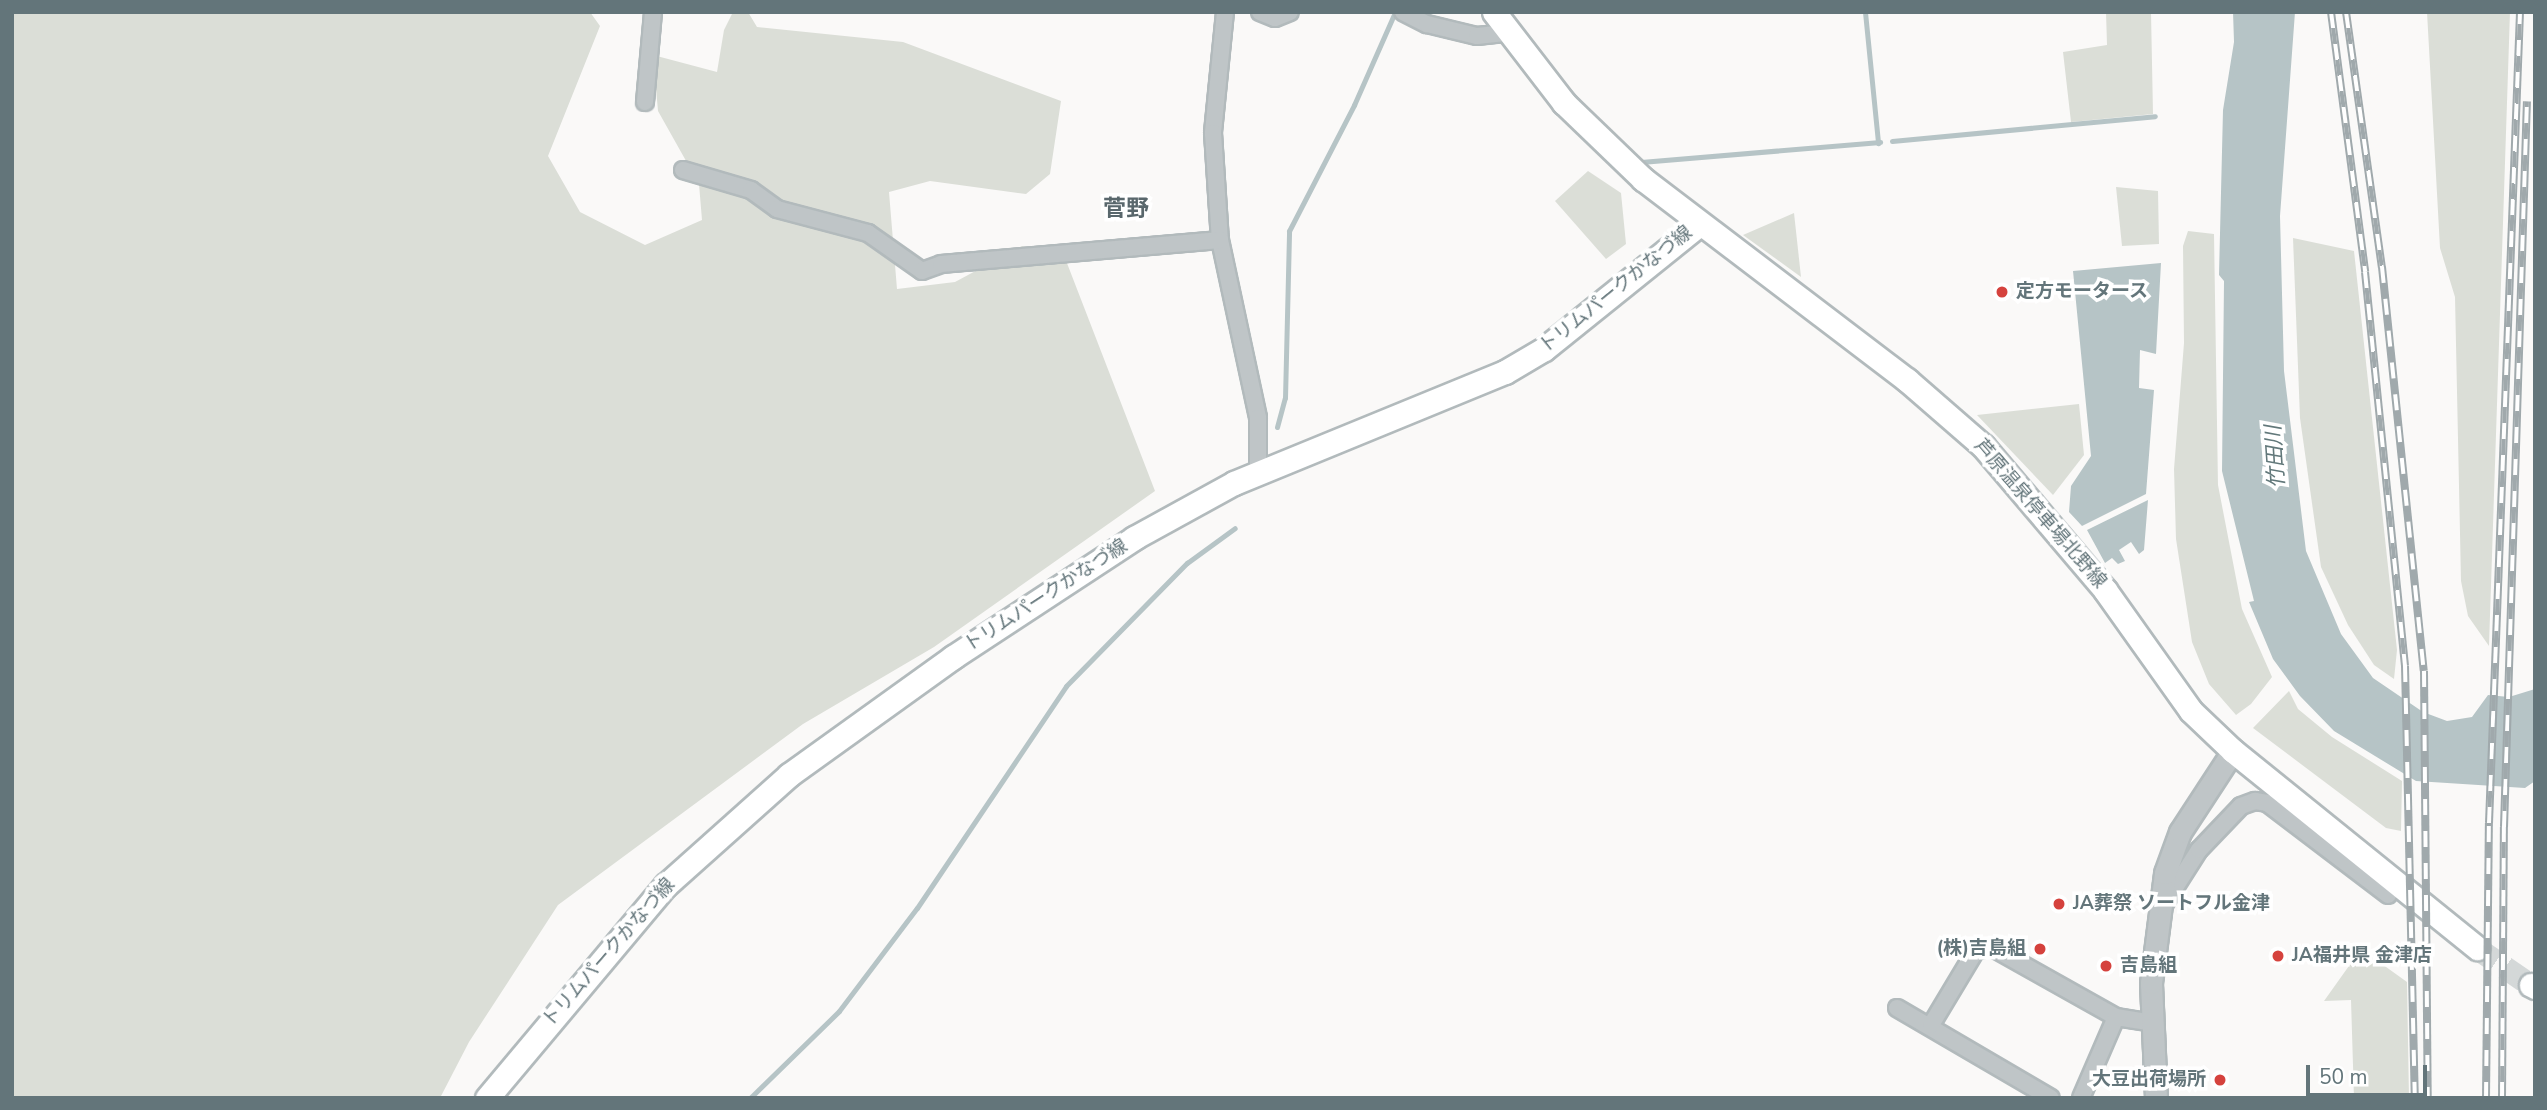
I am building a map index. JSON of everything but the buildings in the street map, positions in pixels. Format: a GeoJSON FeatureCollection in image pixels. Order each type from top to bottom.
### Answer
{"type":"FeatureCollection","features":[{"type":"Feature","properties":{"kind":"main road","name":"芦原温泉停車場北野線"},"geometry":{"type":"LineString","coordinates":[[1494,12],[1507,33],[1595,136],[1698,225],[1908,380],[1983,446],[2105,590],[2191,711],[2233,751],[2477,948]]}},
{"type":"Feature","properties":{"kind":"main road","name":"トリムパークかなづ線"},"geometry":{"type":"LineString","coordinates":[[487,1098],[666,885],[789,775],[953,657],[1134,538],[1258,472],[1505,372],[1573,329],[1698,225]]}},
{"type":"Feature","properties":{"kind":"street"},"geometry":{"type":"LineString","coordinates":[[645,102],[653,12]]}},
{"type":"Feature","properties":{"kind":"street"},"geometry":{"type":"LineString","coordinates":[[1224,12],[1213,132],[1220,240],[1258,418],[1258,472]]}},
{"type":"Feature","properties":{"kind":"street"},"geometry":{"type":"LineString","coordinates":[[1260,12],[1275,18],[1290,12]]}},
{"type":"Feature","properties":{"kind":"street"},"geometry":{"type":"LineString","coordinates":[[1403,12],[1427,24],[1477,36],[1507,33]]}},
{"type":"Feature","properties":{"kind":"street"},"geometry":{"type":"LineString","coordinates":[[683,170],[751,190],[777,209],[806,219],[828,219],[868,233],[922,271],[941,264],[1220,240]]}},
{"type":"Feature","properties":{"kind":"street"},"geometry":{"type":"LineString","coordinates":[[2156,1098],[2151,983],[2165,873],[2180,832],[2233,751]]}},
{"type":"Feature","properties":{"kind":"street"},"geometry":{"type":"LineString","coordinates":[[2158,913],[2199,850],[2241,806],[2255,801],[2267,803],[2388,895]]}},
{"type":"Feature","properties":{"kind":"street"},"geometry":{"type":"LineString","coordinates":[[1931,1026],[1976,950],[1993,948],[2116,1017],[2153,1023]]}},
{"type":"Feature","properties":{"kind":"street"},"geometry":{"type":"LineString","coordinates":[[1897,1008],[2051,1098]]}},
{"type":"Feature","properties":{"kind":"street"},"geometry":{"type":"LineString","coordinates":[[2081,1098],[2116,1017]]}},
{"type":"Feature","properties":{"kind":"shaded area"},"geometry":{"type":"Polygon","coordinates":[[[12,12],[590,12],[600,26],[548,156],[580,212],[645,245],[702,220],[699,184],[658,111],[653,55],[717,72],[724,30],[733,12],[748,12],[757,27],[903,42],[1061,101],[1050,174],[1026,194],[930,181],[889,192],[897,289],[955,282],[1022,246],[1065,258],[1155,491],[934,647],[803,724],[558,905],[469,1042],[440,1098],[12,1098],[12,12]]]}},
{"type":"Feature","properties":{"kind":"shaded area"},"geometry":{"type":"Polygon","coordinates":[[[2106,12],[2151,12],[2153,114],[2071,122],[2063,52],[2107,45],[2106,12]]]}},
{"type":"Feature","properties":{"kind":"shaded area"},"geometry":{"type":"Polygon","coordinates":[[[2427,12],[2510,12],[2489,646],[2468,616],[2461,581],[2455,297],[2440,248],[2427,12]]]}},
{"type":"Feature","properties":{"kind":"shaded area"},"geometry":{"type":"Polygon","coordinates":[[[1588,171],[1621,193],[1626,244],[1606,259],[1555,201],[1588,171]]]}},
{"type":"Feature","properties":{"kind":"shaded area"},"geometry":{"type":"Polygon","coordinates":[[[2116,187],[2158,191],[2159,244],[2122,246],[2116,187]]]}},
{"type":"Feature","properties":{"kind":"shaded area"},"geometry":{"type":"Polygon","coordinates":[[[1794,213],[1801,277],[1743,235],[1794,213]]]}},
{"type":"Feature","properties":{"kind":"shaded area"},"geometry":{"type":"Polygon","coordinates":[[[2188,231],[2214,234],[2218,485],[2242,609],[2272,677],[2251,704],[2236,715],[2209,684],[2192,642],[2176,539],[2174,469],[2184,343],[2183,246],[2188,231]]]}},
{"type":"Feature","properties":{"kind":"shaded area"},"geometry":{"type":"Polygon","coordinates":[[[2293,238],[2354,251],[2397,650],[2394,679],[2374,665],[2348,625],[2321,567],[2300,418],[2293,238]]]}},
{"type":"Feature","properties":{"kind":"shaded area"},"geometry":{"type":"Polygon","coordinates":[[[2079,404],[2084,455],[2053,495],[1977,415],[2079,404]]]}},
{"type":"Feature","properties":{"kind":"shaded area"},"geometry":{"type":"Polygon","coordinates":[[[2289,691],[2298,709],[2332,737],[2402,781],[2401,831],[2386,828],[2253,728],[2289,691]]]}},
{"type":"Feature","properties":{"kind":"shaded area"},"geometry":{"type":"Polygon","coordinates":[[[2361,949],[2407,982],[2409,1098],[2354,1098],[2351,1000],[2324,1001],[2361,949]]]}},
{"type":"Feature","properties":{"kind":"water","name":"竹田川"},"geometry":{"type":"Polygon","coordinates":[[[2233,12],[2295,12],[2280,216],[2284,371],[2306,551],[2341,634],[2373,678],[2423,712],[2447,721],[2472,717],[2488,695],[2509,697],[2535,689],[2535,781],[2525,788],[2416,781],[2334,731],[2300,696],[2273,659],[2249,602],[2254,601],[2222,471],[2224,281],[2219,275],[2223,110],[2234,42],[2233,12]]]}},
{"type":"Feature","properties":{"kind":"water"},"geometry":{"type":"Polygon","coordinates":[[[2161,263],[2156,354],[2140,350],[2139,388],[2154,390],[2146,494],[2082,526],[2069,512],[2071,486],[2091,456],[2073,271],[2161,263]]]}},
{"type":"Feature","properties":{"kind":"water"},"geometry":{"type":"Polygon","coordinates":[[[2148,500],[2144,550],[2139,554],[2131,542],[2119,550],[2125,561],[2118,564],[2112,558],[2105,563],[2087,530],[2148,500]]]}},
{"type":"Feature","properties":{"kind":"waterway"},"geometry":{"type":"LineString","coordinates":[[1277,427],[1285,398],[1289,231],[1354,105],[1395,12]]}},
{"type":"Feature","properties":{"kind":"waterway"},"geometry":{"type":"LineString","coordinates":[[1865,12],[1878,143]]}},
{"type":"Feature","properties":{"kind":"waterway"},"geometry":{"type":"LineString","coordinates":[[1564,85],[1583,106]]}},
{"type":"Feature","properties":{"kind":"waterway"},"geometry":{"type":"LineString","coordinates":[[1892,141],[2155,116]]}},
{"type":"Feature","properties":{"kind":"waterway"},"geometry":{"type":"LineString","coordinates":[[1641,162],[1880,142]]}},
{"type":"Feature","properties":{"kind":"waterway"},"geometry":{"type":"LineString","coordinates":[[750,1098],[839,1011],[917,908],[1066,686],[1187,563],[1235,528]]}},
{"type":"Feature","properties":{"kind":"tunnel"},"geometry":{"type":"LineString","coordinates":[[2477,948],[2531,985]]}},
{"type":"Feature","properties":{"kind":"railway"},"geometry":{"type":"LineString","coordinates":[[2331,12],[2365,272],[2405,666],[2415,1098]]}},
{"type":"Feature","properties":{"kind":"railway"},"geometry":{"type":"LineString","coordinates":[[2346,12],[2382,267],[2424,671],[2428,1098]]}},
{"type":"Feature","properties":{"kind":"railway"},"geometry":{"type":"LineString","coordinates":[[2486,1098],[2489,823],[2520,12]]}},
{"type":"Feature","properties":{"kind":"railway"},"geometry":{"type":"LineString","coordinates":[[2502,1098],[2504,827],[2527,101]]}},
{"type":"Feature","properties":{"kind":"place","name":"定方モータース"},"geometry":{"type":"Point","coordinates":[2002,292]}},
{"type":"Feature","properties":{"kind":"place","name":"JA葬祭 ソートフル金津"},"geometry":{"type":"Point","coordinates":[2059,904]}},
{"type":"Feature","properties":{"kind":"place","name":"(株)吉島組"},"geometry":{"type":"Point","coordinates":[2040,949]}},
{"type":"Feature","properties":{"kind":"place","name":"JA福井県 金津店"},"geometry":{"type":"Point","coordinates":[2278,956]}},
{"type":"Feature","properties":{"kind":"place","name":"吉島組"},"geometry":{"type":"Point","coordinates":[2106,966]}},
{"type":"Feature","properties":{"kind":"place","name":"大豆出荷場所"},"geometry":{"type":"Point","coordinates":[2220,1080]}},
{"type":"Feature","properties":{"kind":"district","name":"菅野"},"geometry":{"type":"Point","coordinates":[1126,209]}}]}
